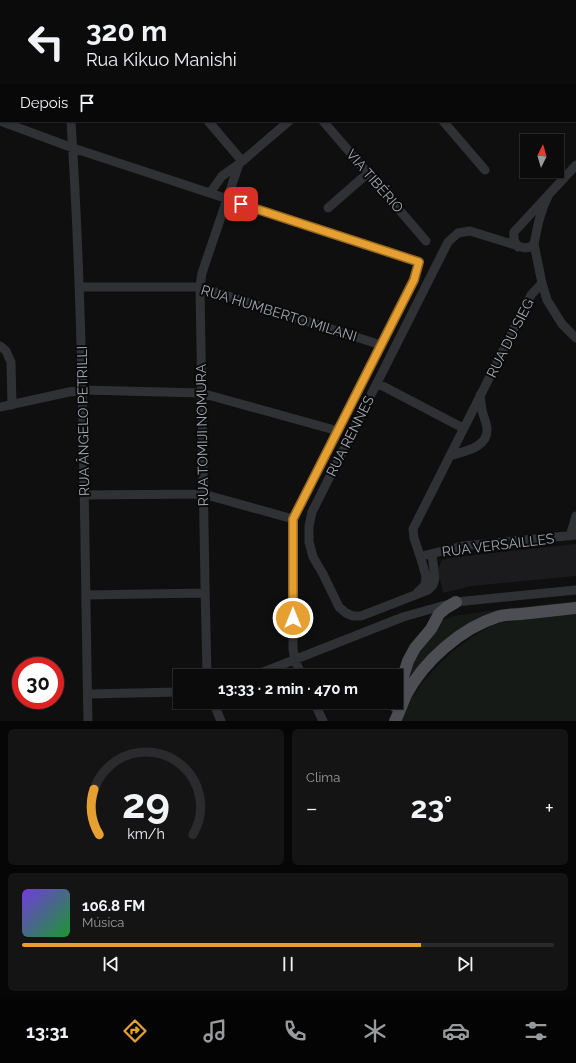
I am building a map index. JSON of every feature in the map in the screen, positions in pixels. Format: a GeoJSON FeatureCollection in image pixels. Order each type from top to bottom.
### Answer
{"type":"FeatureCollection","features":[{"type":"Feature","properties":{"kind":"main road"},"geometry":{"type":"LineString","coordinates":[[394,721],[399,690],[408,661],[415,648],[431,629],[439,614],[456,602]]}},
{"type":"Feature","properties":{"kind":"main road"},"geometry":{"type":"LineString","coordinates":[[394,721],[406,695],[425,668],[442,651],[470,629],[498,616],[576,608]]}},
{"type":"Feature","properties":{"kind":"street"},"geometry":{"type":"LineString","coordinates":[[3,122],[73,148],[419,262],[414,280],[293,519],[293,649],[295,660],[299,669]]}},
{"type":"Feature","properties":{"kind":"street","name":"RUA ÂNGELO PETRILLI"},"geometry":{"type":"LineString","coordinates":[[71,122],[80,287],[83,390],[88,721]]}},
{"type":"Feature","properties":{"kind":"street"},"geometry":{"type":"LineString","coordinates":[[209,122],[240,162]]}},
{"type":"Feature","properties":{"kind":"street"},"geometry":{"type":"LineString","coordinates":[[210,193],[222,176],[288,122]]}},
{"type":"Feature","properties":{"kind":"street","name":"VIA TIBÉRIO"},"geometry":{"type":"LineString","coordinates":[[324,122],[426,241]]}},
{"type":"Feature","properties":{"kind":"street"},"geometry":{"type":"LineString","coordinates":[[444,122],[485,170]]}},
{"type":"Feature","properties":{"kind":"street","name":"RUA TOMIJI NOMURA"},"geometry":{"type":"LineString","coordinates":[[208,669],[200,288],[202,273],[226,199],[240,162]]}},
{"type":"Feature","properties":{"kind":"street"},"geometry":{"type":"LineString","coordinates":[[493,238],[509,235],[514,232],[576,165]]}},
{"type":"Feature","properties":{"kind":"street"},"geometry":{"type":"LineString","coordinates":[[328,208],[368,173]]}},
{"type":"Feature","properties":{"kind":"street"},"geometry":{"type":"LineString","coordinates":[[549,194],[542,206],[534,244],[542,283],[548,300],[562,324],[576,338]]}},
{"type":"Feature","properties":{"kind":"street"},"geometry":{"type":"LineString","coordinates":[[522,223],[531,224],[537,229]]}},
{"type":"Feature","properties":{"kind":"street","name":"RUA RENNES"},"geometry":{"type":"LineString","coordinates":[[432,554],[435,578],[433,585],[428,590],[361,616],[352,616],[339,607],[313,557],[309,542],[309,526],[312,512],[448,242],[458,233],[470,231],[518,247]]}},
{"type":"Feature","properties":{"kind":"street"},"geometry":{"type":"LineString","coordinates":[[514,232],[514,242],[518,247],[525,248],[534,244]]}},
{"type":"Feature","properties":{"kind":"street","name":"RUA DU SIEG"},"geometry":{"type":"LineString","coordinates":[[420,556],[414,538],[413,529],[531,295],[542,283]]}},
{"type":"Feature","properties":{"kind":"street","name":"RUA HUMBERTO MILANI"},"geometry":{"type":"LineString","coordinates":[[80,287],[200,288],[381,345]]}},
{"type":"Feature","properties":{"kind":"street"},"geometry":{"type":"LineString","coordinates":[[0,346],[6,351],[11,362],[12,405]]}},
{"type":"Feature","properties":{"kind":"street"},"geometry":{"type":"LineString","coordinates":[[377,383],[464,428]]}},
{"type":"Feature","properties":{"kind":"street"},"geometry":{"type":"LineString","coordinates":[[0,407],[83,390],[201,393],[338,431]]}},
{"type":"Feature","properties":{"kind":"street","name":"RUA DU SIEG"},"geometry":{"type":"LineString","coordinates":[[450,456],[480,444],[486,438],[488,428],[482,410],[480,395]]}},
{"type":"Feature","properties":{"kind":"street"},"geometry":{"type":"LineString","coordinates":[[84,495],[203,494],[293,519]]}},
{"type":"Feature","properties":{"kind":"street"},"geometry":{"type":"LineString","coordinates":[[573,536],[576,516]]}},
{"type":"Feature","properties":{"kind":"street","name":"RUA VERSAILLES"},"geometry":{"type":"LineString","coordinates":[[420,556],[463,546],[573,536]]}},
{"type":"Feature","properties":{"kind":"street"},"geometry":{"type":"LineString","coordinates":[[413,597],[425,585],[426,576],[420,556]]}},
{"type":"Feature","properties":{"kind":"street"},"geometry":{"type":"LineString","coordinates":[[271,669],[403,617],[456,602],[576,590]]}},
{"type":"Feature","properties":{"kind":"street"},"geometry":{"type":"LineString","coordinates":[[86,595],[205,592]]}},
{"type":"Feature","properties":{"kind":"street"},"geometry":{"type":"LineString","coordinates":[[88,694],[173,692]]}},
{"type":"Feature","properties":{"kind":"street"},"geometry":{"type":"LineString","coordinates":[[216,709],[221,721]]}},
{"type":"Feature","properties":{"kind":"street"},"geometry":{"type":"LineString","coordinates":[[317,709],[323,721]]}},
{"type":"Feature","properties":{"kind":"shaded area"},"geometry":{"type":"Polygon","coordinates":[[[576,544],[576,576],[471,586],[443,593],[438,569],[442,560],[455,557],[576,544]]]}},
{"type":"Feature","properties":{"kind":"shaded area"},"geometry":{"type":"Polygon","coordinates":[[[576,601],[576,605],[487,616],[403,690],[409,667],[443,620],[454,616],[576,601]]]}},
{"type":"Feature","properties":{"kind":"shaded area"},"geometry":{"type":"Polygon","coordinates":[[[576,614],[576,721],[402,721],[408,706],[428,676],[455,649],[470,638],[485,629],[503,622],[576,614]]]}},
{"type":"Feature","properties":{"kind":"route"},"geometry":{"type":"LineString","coordinates":[[241,204],[419,262],[414,280],[293,519],[293,618]]}}]}
